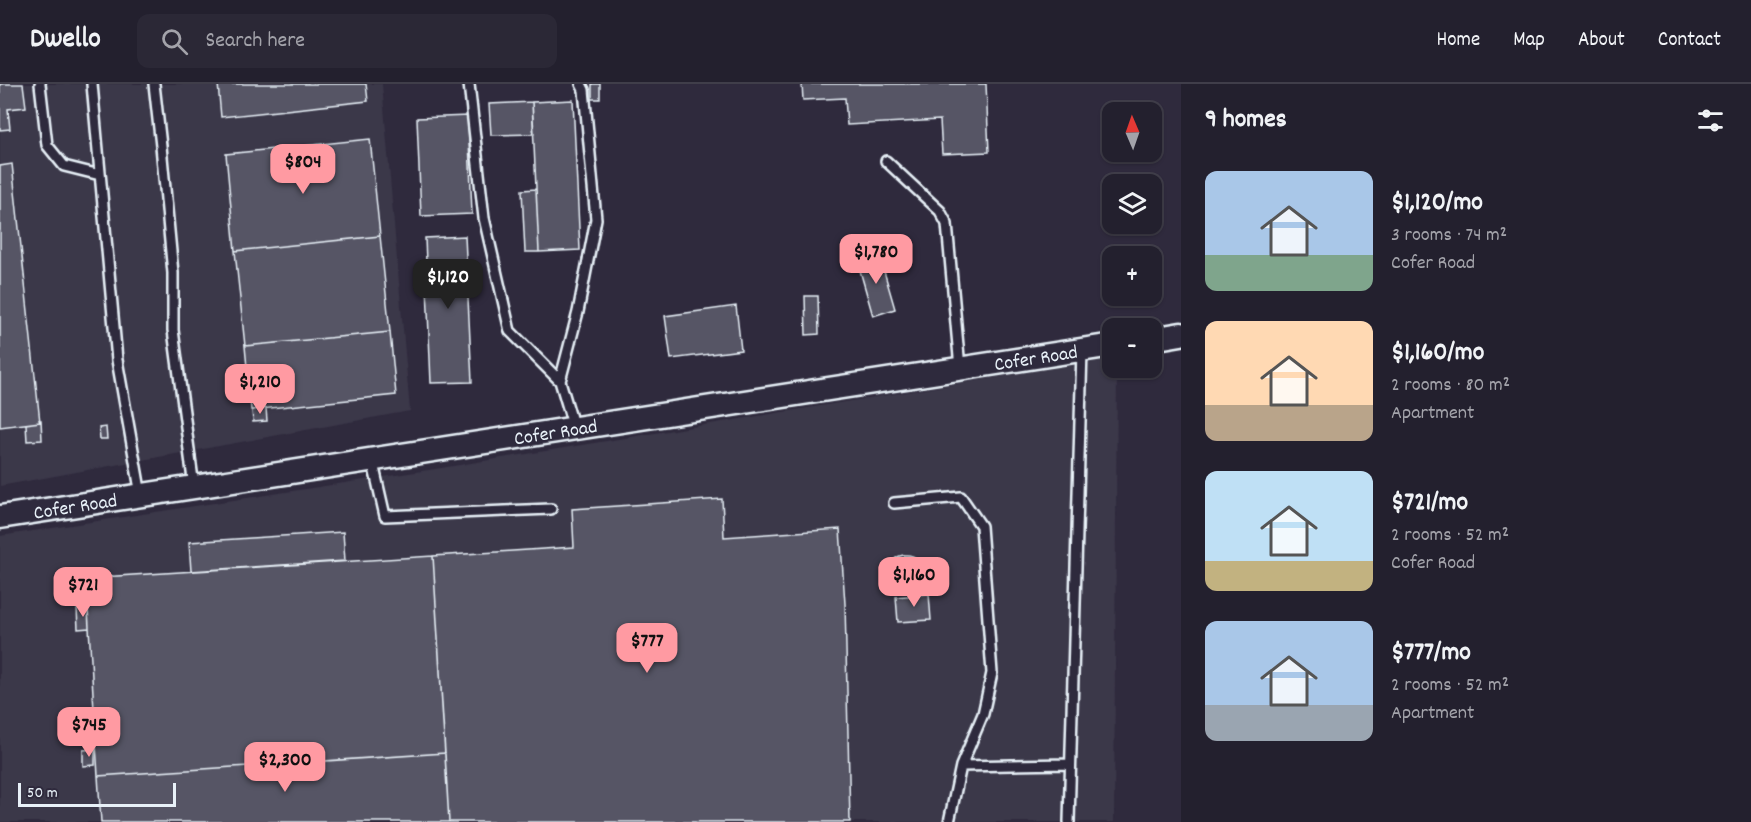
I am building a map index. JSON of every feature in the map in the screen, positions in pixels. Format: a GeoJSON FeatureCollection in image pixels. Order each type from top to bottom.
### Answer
{"type":"FeatureCollection","features":[{"type":"Feature","properties":{"kind":"street"},"geometry":{"type":"LineString","coordinates":[[1162,337],[1181,334]]}},
{"type":"Feature","properties":{"kind":"street","name":"Cofer Road"},"geometry":{"type":"LineString","coordinates":[[0,517],[1102,347]]}},
{"type":"Feature","properties":{"kind":"lane"},"geometry":{"type":"LineString","coordinates":[[40,84],[47,145],[64,166],[100,175]]}},
{"type":"Feature","properties":{"kind":"lane"},"geometry":{"type":"LineString","coordinates":[[92,84],[117,360],[141,495]]}},
{"type":"Feature","properties":{"kind":"lane"},"geometry":{"type":"LineString","coordinates":[[154,84],[173,273],[173,330],[194,487]]}},
{"type":"Feature","properties":{"kind":"lane"},"geometry":{"type":"LineString","coordinates":[[469,84],[484,218],[510,331],[560,381],[574,428]]}},
{"type":"Feature","properties":{"kind":"lane"},"geometry":{"type":"LineString","coordinates":[[560,381],[578,312],[596,219],[584,90],[580,84]]}},
{"type":"Feature","properties":{"kind":"lane"},"geometry":{"type":"LineString","coordinates":[[886,160],[940,211],[947,224],[960,368]]}},
{"type":"Feature","properties":{"kind":"lane"},"geometry":{"type":"LineString","coordinates":[[1068,822],[1082,350]]}},
{"type":"Feature","properties":{"kind":"lane"},"geometry":{"type":"LineString","coordinates":[[372,459],[385,516],[551,509]]}},
{"type":"Feature","properties":{"kind":"lane"},"geometry":{"type":"LineString","coordinates":[[894,503],[961,497],[981,526],[992,673],[983,714],[961,766],[949,822]]}},
{"type":"Feature","properties":{"kind":"lane"},"geometry":{"type":"LineString","coordinates":[[961,766],[1070,764]]}},
{"type":"Feature","properties":{"kind":"shaded area"},"geometry":{"type":"Polygon","coordinates":[[[0,84],[382,84],[410,411],[0,486],[0,84]]]}},
{"type":"Feature","properties":{"kind":"shaded area"},"geometry":{"type":"Polygon","coordinates":[[[1102,360],[1102,378],[1117,378],[1114,822],[0,822],[0,536],[435,469],[1102,360]]]}},
{"type":"Feature","properties":{"kind":"building"},"geometry":{"type":"Polygon","coordinates":[[[0,84],[23,84],[26,107],[8,109],[10,129],[0,130],[0,84]]]}},
{"type":"Feature","properties":{"kind":"building"},"geometry":{"type":"Polygon","coordinates":[[[218,84],[366,84],[368,101],[221,117],[218,84]]]}},
{"type":"Feature","properties":{"kind":"building"},"geometry":{"type":"Polygon","coordinates":[[[592,84],[600,84],[600,99],[592,99],[592,84]]]}},
{"type":"Feature","properties":{"kind":"building"},"geometry":{"type":"Polygon","coordinates":[[[802,84],[986,84],[989,152],[942,154],[940,120],[847,125],[845,98],[803,100],[802,84]]]}},
{"type":"Feature","properties":{"kind":"building"},"geometry":{"type":"Polygon","coordinates":[[[573,100],[580,250],[539,252],[532,102],[573,100]]]}},
{"type":"Feature","properties":{"kind":"building"},"geometry":{"type":"Polygon","coordinates":[[[532,102],[534,134],[491,135],[489,104],[532,102]]]}},
{"type":"Feature","properties":{"kind":"building"},"geometry":{"type":"Polygon","coordinates":[[[468,116],[472,214],[421,216],[417,118],[468,116]]]}},
{"type":"Feature","properties":{"kind":"building"},"geometry":{"type":"Polygon","coordinates":[[[370,139],[380,236],[235,251],[226,154],[370,139]]]}},
{"type":"Feature","properties":{"kind":"building"},"geometry":{"type":"Polygon","coordinates":[[[12,164],[40,422],[0,427],[0,166],[12,164]]]}},
{"type":"Feature","properties":{"kind":"building"},"geometry":{"type":"Polygon","coordinates":[[[536,189],[539,252],[525,252],[522,190],[536,189]]]}},
{"type":"Feature","properties":{"kind":"building"},"geometry":{"type":"Polygon","coordinates":[[[380,236],[390,332],[245,346],[235,251],[380,236]]]}},
{"type":"Feature","properties":{"kind":"building"},"geometry":{"type":"Polygon","coordinates":[[[465,236],[472,382],[431,383],[425,238],[465,236]]]}},
{"type":"Feature","properties":{"kind":"building"},"geometry":{"type":"Polygon","coordinates":[[[879,254],[895,309],[873,316],[857,260],[879,254]]]}},
{"type":"Feature","properties":{"kind":"building"},"geometry":{"type":"Polygon","coordinates":[[[805,296],[818,296],[819,334],[806,335],[805,296]]]}},
{"type":"Feature","properties":{"kind":"building"},"geometry":{"type":"Polygon","coordinates":[[[736,306],[741,350],[671,359],[665,316],[736,306]]]}},
{"type":"Feature","properties":{"kind":"building"},"geometry":{"type":"Polygon","coordinates":[[[390,332],[396,395],[251,410],[245,346],[390,332]]]}},
{"type":"Feature","properties":{"kind":"building"},"geometry":{"type":"Polygon","coordinates":[[[266,408],[267,421],[253,422],[252,410],[266,408]]]}},
{"type":"Feature","properties":{"kind":"building"},"geometry":{"type":"Polygon","coordinates":[[[41,420],[42,440],[27,441],[26,424],[40,422],[41,420]]]}},
{"type":"Feature","properties":{"kind":"building"},"geometry":{"type":"Polygon","coordinates":[[[106,427],[107,439],[100,439],[99,428],[106,427]]]}},
{"type":"Feature","properties":{"kind":"building"},"geometry":{"type":"Polygon","coordinates":[[[722,499],[724,537],[840,529],[845,604],[850,822],[449,822],[433,556],[574,547],[572,509],[722,499]]]}},
{"type":"Feature","properties":{"kind":"building"},"geometry":{"type":"Polygon","coordinates":[[[343,532],[345,561],[191,571],[189,542],[343,532]]]}},
{"type":"Feature","properties":{"kind":"building"},"geometry":{"type":"Polygon","coordinates":[[[906,555],[919,560],[924,573],[919,586],[906,591],[893,586],[888,573],[893,560],[906,555]]]}},
{"type":"Feature","properties":{"kind":"building"},"geometry":{"type":"Polygon","coordinates":[[[433,556],[445,753],[98,776],[86,578],[433,556]]]}},
{"type":"Feature","properties":{"kind":"building"},"geometry":{"type":"Polygon","coordinates":[[[929,594],[931,620],[898,622],[896,597],[929,594]]]}},
{"type":"Feature","properties":{"kind":"building"},"geometry":{"type":"Polygon","coordinates":[[[88,607],[89,628],[78,629],[77,608],[88,607]]]}},
{"type":"Feature","properties":{"kind":"building"},"geometry":{"type":"Polygon","coordinates":[[[95,749],[95,765],[83,766],[83,750],[95,749]]]}},
{"type":"Feature","properties":{"kind":"building"},"geometry":{"type":"Polygon","coordinates":[[[445,753],[449,822],[101,822],[98,776],[445,753]]]}}]}
